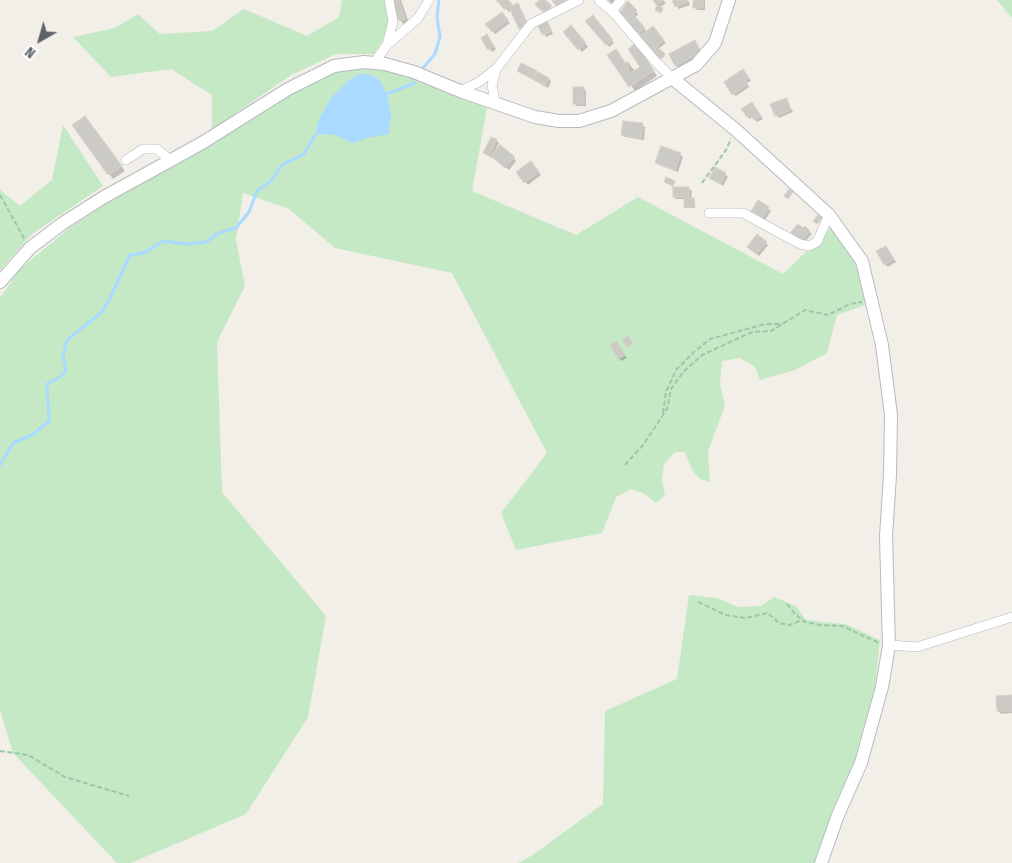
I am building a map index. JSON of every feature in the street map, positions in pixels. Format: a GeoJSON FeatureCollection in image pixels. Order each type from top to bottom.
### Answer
{"type":"FeatureCollection","features":[{"type":"Feature","properties":{"kind":"street"},"geometry":{"type":"LineString","coordinates":[[387,45],[393,20],[389,0]]}},
{"type":"Feature","properties":{"kind":"street"},"geometry":{"type":"LineString","coordinates":[[374,63],[387,45],[418,18],[428,0]]}},
{"type":"Feature","properties":{"kind":"street"},"geometry":{"type":"LineString","coordinates":[[460,91],[479,82],[497,68],[531,24],[579,0]]}},
{"type":"Feature","properties":{"kind":"street"},"geometry":{"type":"LineString","coordinates":[[599,0],[612,11],[672,78],[736,130],[830,215],[862,261],[882,345],[891,415],[886,536],[889,645],[882,687],[861,763],[838,815],[821,863]]}},
{"type":"Feature","properties":{"kind":"street"},"geometry":{"type":"LineString","coordinates":[[612,11],[621,0]]}},
{"type":"Feature","properties":{"kind":"street"},"geometry":{"type":"LineString","coordinates":[[0,282],[30,248],[57,227],[88,207],[171,161],[288,89],[325,69],[346,63],[374,63],[414,72],[495,104],[547,120],[579,121],[612,111],[696,65],[710,51],[717,36],[728,1]]}},
{"type":"Feature","properties":{"kind":"street"},"geometry":{"type":"LineString","coordinates":[[495,104],[492,85],[497,68]]}},
{"type":"Feature","properties":{"kind":"street"},"geometry":{"type":"LineString","coordinates":[[126,160],[144,149],[157,149],[171,161]]}},
{"type":"Feature","properties":{"kind":"street"},"geometry":{"type":"LineString","coordinates":[[709,213],[743,213],[800,244],[809,246],[817,242],[830,215]]}},
{"type":"Feature","properties":{"kind":"street"},"geometry":{"type":"LineString","coordinates":[[889,645],[918,647],[1012,617]]}},
{"type":"Feature","properties":{"kind":"path"},"geometry":{"type":"LineString","coordinates":[[702,183],[726,150],[736,130]]}},
{"type":"Feature","properties":{"kind":"path"},"geometry":{"type":"LineString","coordinates":[[0,196],[30,248]]}},
{"type":"Feature","properties":{"kind":"path"},"geometry":{"type":"LineString","coordinates":[[624,465],[643,445],[667,409],[671,389],[684,371],[702,355],[752,332],[771,331],[805,310],[828,315],[850,304],[871,301]]}},
{"type":"Feature","properties":{"kind":"path"},"geometry":{"type":"LineString","coordinates":[[663,415],[666,392],[676,370],[694,352],[710,340],[765,324],[784,324]]}},
{"type":"Feature","properties":{"kind":"path"},"geometry":{"type":"LineString","coordinates":[[698,602],[726,615],[745,618],[768,613],[779,623],[790,625],[802,620]]}},
{"type":"Feature","properties":{"kind":"path"},"geometry":{"type":"LineString","coordinates":[[788,604],[795,614],[805,622],[821,626],[842,626],[875,642],[889,645]]}},
{"type":"Feature","properties":{"kind":"path"},"geometry":{"type":"LineString","coordinates":[[0,751],[28,755],[65,777],[129,796]]}},
{"type":"Feature","properties":{"kind":"green space"},"geometry":{"type":"Polygon","coordinates":[[[342,0],[385,0],[389,20],[383,40],[374,54],[336,54],[291,75],[212,130],[212,95],[171,69],[111,77],[73,37],[115,28],[138,14],[160,34],[212,31],[244,9],[307,36],[339,17],[342,0]]]}},
{"type":"Feature","properties":{"kind":"green space"},"geometry":{"type":"Polygon","coordinates":[[[997,0],[1012,0],[1012,18],[997,0]]]}},
{"type":"Feature","properties":{"kind":"green space"},"geometry":{"type":"Polygon","coordinates":[[[355,67],[385,67],[487,108],[472,191],[576,235],[638,197],[783,274],[834,225],[860,263],[865,305],[837,315],[827,353],[795,370],[760,380],[755,367],[740,358],[722,361],[720,383],[725,406],[708,451],[710,482],[700,479],[692,470],[685,452],[675,452],[664,464],[662,480],[665,495],[656,503],[645,494],[631,489],[616,497],[602,533],[516,550],[501,513],[547,453],[452,273],[335,248],[289,209],[243,193],[236,240],[245,286],[217,342],[222,492],[326,616],[308,717],[246,814],[131,863],[117,863],[13,753],[0,710],[0,298],[19,270],[68,229],[115,198],[207,148],[286,97],[329,73],[355,67]]]}},
{"type":"Feature","properties":{"kind":"green space"},"geometry":{"type":"Polygon","coordinates":[[[63,125],[103,186],[32,234],[0,270],[0,190],[20,206],[52,180],[63,125]]]}},
{"type":"Feature","properties":{"kind":"green space"},"geometry":{"type":"Polygon","coordinates":[[[689,595],[717,598],[738,607],[761,606],[774,597],[796,606],[806,620],[845,624],[880,640],[875,687],[854,762],[832,811],[814,863],[518,863],[531,856],[603,804],[605,711],[677,679],[689,595]]]}},
{"type":"Feature","properties":{"kind":"water"},"geometry":{"type":"Polygon","coordinates":[[[362,73],[376,77],[387,94],[391,113],[389,134],[352,143],[336,135],[315,135],[319,119],[331,98],[349,80],[362,73]]]}},
{"type":"Feature","properties":{"kind":"building"},"geometry":{"type":"Polygon","coordinates":[[[391,0],[399,0],[405,19],[398,20],[391,0]]]}},
{"type":"Feature","properties":{"kind":"building"},"geometry":{"type":"Polygon","coordinates":[[[496,0],[508,0],[512,4],[505,10],[496,0]]]}},
{"type":"Feature","properties":{"kind":"building"},"geometry":{"type":"Polygon","coordinates":[[[539,0],[545,0],[552,6],[545,13],[535,5],[539,0]]]}},
{"type":"Feature","properties":{"kind":"building"},"geometry":{"type":"Polygon","coordinates":[[[553,0],[566,0],[558,7],[553,0]]]}},
{"type":"Feature","properties":{"kind":"building"},"geometry":{"type":"Polygon","coordinates":[[[653,0],[664,0],[656,5],[653,0]]]}},
{"type":"Feature","properties":{"kind":"building"},"geometry":{"type":"Polygon","coordinates":[[[672,0],[687,0],[688,2],[675,7],[672,0]]]}},
{"type":"Feature","properties":{"kind":"building"},"geometry":{"type":"Polygon","coordinates":[[[693,0],[703,0],[703,8],[693,8],[693,0]]]}},
{"type":"Feature","properties":{"kind":"building"},"geometry":{"type":"Polygon","coordinates":[[[628,1],[637,10],[633,14],[645,28],[637,34],[619,13],[628,1]]]}},
{"type":"Feature","properties":{"kind":"building"},"geometry":{"type":"Polygon","coordinates":[[[518,3],[528,25],[519,29],[509,7],[518,3]]]}},
{"type":"Feature","properties":{"kind":"building"},"geometry":{"type":"Polygon","coordinates":[[[657,5],[663,8],[660,13],[655,10],[657,5]]]}},
{"type":"Feature","properties":{"kind":"building"},"geometry":{"type":"Polygon","coordinates":[[[502,12],[508,20],[492,32],[485,24],[502,12]]]}},
{"type":"Feature","properties":{"kind":"building"},"geometry":{"type":"Polygon","coordinates":[[[593,15],[613,40],[606,45],[585,21],[593,15]]]}},
{"type":"Feature","properties":{"kind":"building"},"geometry":{"type":"Polygon","coordinates":[[[547,21],[552,31],[542,35],[538,26],[547,21]]]}},
{"type":"Feature","properties":{"kind":"building"},"geometry":{"type":"Polygon","coordinates":[[[571,25],[586,43],[578,50],[563,32],[571,25]]]}},
{"type":"Feature","properties":{"kind":"building"},"geometry":{"type":"Polygon","coordinates":[[[653,26],[664,40],[651,51],[639,37],[653,26]]]}},
{"type":"Feature","properties":{"kind":"building"},"geometry":{"type":"Polygon","coordinates":[[[487,34],[494,46],[488,50],[481,38],[487,34]]]}},
{"type":"Feature","properties":{"kind":"building"},"geometry":{"type":"Polygon","coordinates":[[[695,40],[701,52],[675,66],[669,54],[695,40]]]}},
{"type":"Feature","properties":{"kind":"building"},"geometry":{"type":"Polygon","coordinates":[[[636,43],[654,71],[629,87],[607,55],[616,49],[625,63],[628,62],[631,66],[627,68],[630,73],[640,67],[628,49],[636,43]]]}},
{"type":"Feature","properties":{"kind":"building"},"geometry":{"type":"Polygon","coordinates":[[[657,47],[665,54],[659,60],[652,52],[657,47]]]}},
{"type":"Feature","properties":{"kind":"building"},"geometry":{"type":"Polygon","coordinates":[[[521,63],[537,71],[533,79],[517,71],[521,63]]]}},
{"type":"Feature","properties":{"kind":"building"},"geometry":{"type":"Polygon","coordinates":[[[743,69],[749,78],[745,80],[748,84],[732,95],[724,82],[743,69]]]}},
{"type":"Feature","properties":{"kind":"building"},"geometry":{"type":"Polygon","coordinates":[[[538,72],[549,78],[545,86],[534,80],[538,72]]]}},
{"type":"Feature","properties":{"kind":"building"},"geometry":{"type":"Polygon","coordinates":[[[573,87],[584,87],[584,104],[573,104],[573,87]]]}},
{"type":"Feature","properties":{"kind":"building"},"geometry":{"type":"Polygon","coordinates":[[[787,98],[791,110],[775,116],[770,104],[787,98]]]}},
{"type":"Feature","properties":{"kind":"building"},"geometry":{"type":"Polygon","coordinates":[[[752,102],[761,116],[754,120],[750,115],[747,117],[741,109],[752,102]]]}},
{"type":"Feature","properties":{"kind":"building"},"geometry":{"type":"Polygon","coordinates":[[[85,116],[122,166],[108,175],[72,125],[85,116]]]}},
{"type":"Feature","properties":{"kind":"building"},"geometry":{"type":"Polygon","coordinates":[[[623,121],[643,123],[641,138],[621,135],[623,121]]]}},
{"type":"Feature","properties":{"kind":"building"},"geometry":{"type":"Polygon","coordinates":[[[491,137],[497,139],[489,156],[483,153],[491,137]]]}},
{"type":"Feature","properties":{"kind":"building"},"geometry":{"type":"Polygon","coordinates":[[[500,145],[515,157],[505,168],[491,156],[500,145]]]}},
{"type":"Feature","properties":{"kind":"building"},"geometry":{"type":"Polygon","coordinates":[[[661,146],[681,153],[675,170],[655,163],[661,146]]]}},
{"type":"Feature","properties":{"kind":"building"},"geometry":{"type":"Polygon","coordinates":[[[531,161],[539,172],[524,183],[516,172],[531,161]]]}},
{"type":"Feature","properties":{"kind":"building"},"geometry":{"type":"Polygon","coordinates":[[[715,167],[726,173],[720,184],[709,178],[715,167]]]}},
{"type":"Feature","properties":{"kind":"building"},"geometry":{"type":"Polygon","coordinates":[[[666,177],[675,181],[673,186],[664,182],[666,177]]]}},
{"type":"Feature","properties":{"kind":"building"},"geometry":{"type":"Polygon","coordinates":[[[673,187],[689,187],[689,197],[673,197],[673,187]]]}},
{"type":"Feature","properties":{"kind":"building"},"geometry":{"type":"Polygon","coordinates":[[[789,189],[793,192],[788,199],[784,196],[789,189]]]}},
{"type":"Feature","properties":{"kind":"building"},"geometry":{"type":"Polygon","coordinates":[[[694,198],[695,207],[684,208],[684,199],[694,198]]]}},
{"type":"Feature","properties":{"kind":"building"},"geometry":{"type":"Polygon","coordinates":[[[758,200],[769,207],[762,218],[751,211],[758,200]]]}},
{"type":"Feature","properties":{"kind":"building"},"geometry":{"type":"Polygon","coordinates":[[[818,215],[822,218],[817,224],[813,221],[818,215]]]}},
{"type":"Feature","properties":{"kind":"building"},"geometry":{"type":"Polygon","coordinates":[[[798,224],[803,228],[805,226],[810,231],[801,241],[791,232],[798,224]]]}},
{"type":"Feature","properties":{"kind":"building"},"geometry":{"type":"Polygon","coordinates":[[[757,234],[767,242],[756,254],[747,247],[757,234]]]}},
{"type":"Feature","properties":{"kind":"building"},"geometry":{"type":"Polygon","coordinates":[[[886,246],[894,259],[884,265],[876,251],[886,246]]]}},
{"type":"Feature","properties":{"kind":"building"},"geometry":{"type":"Polygon","coordinates":[[[628,336],[633,343],[627,347],[622,340],[628,336]]]}},
{"type":"Feature","properties":{"kind":"building"},"geometry":{"type":"Polygon","coordinates":[[[617,341],[625,355],[618,359],[610,345],[617,341]]]}},
{"type":"Feature","properties":{"kind":"building"},"geometry":{"type":"Polygon","coordinates":[[[1012,695],[1012,711],[997,711],[996,696],[1012,695]]]}},
{"type":"Feature","properties":{"kind":"waterway"},"geometry":{"type":"LineString","coordinates":[[423,68],[435,54],[440,37],[437,17],[439,0]]}},
{"type":"Feature","properties":{"kind":"waterway"},"geometry":{"type":"LineString","coordinates":[[387,94],[414,83]]}},
{"type":"Feature","properties":{"kind":"waterway"},"geometry":{"type":"LineString","coordinates":[[0,465],[13,443],[32,435],[49,421],[47,384],[60,377],[66,371],[63,357],[67,340],[103,311],[130,255],[144,253],[163,241],[186,244],[206,242],[219,233],[236,228],[249,212],[257,191],[270,182],[282,165],[304,154],[315,135]]}}]}
